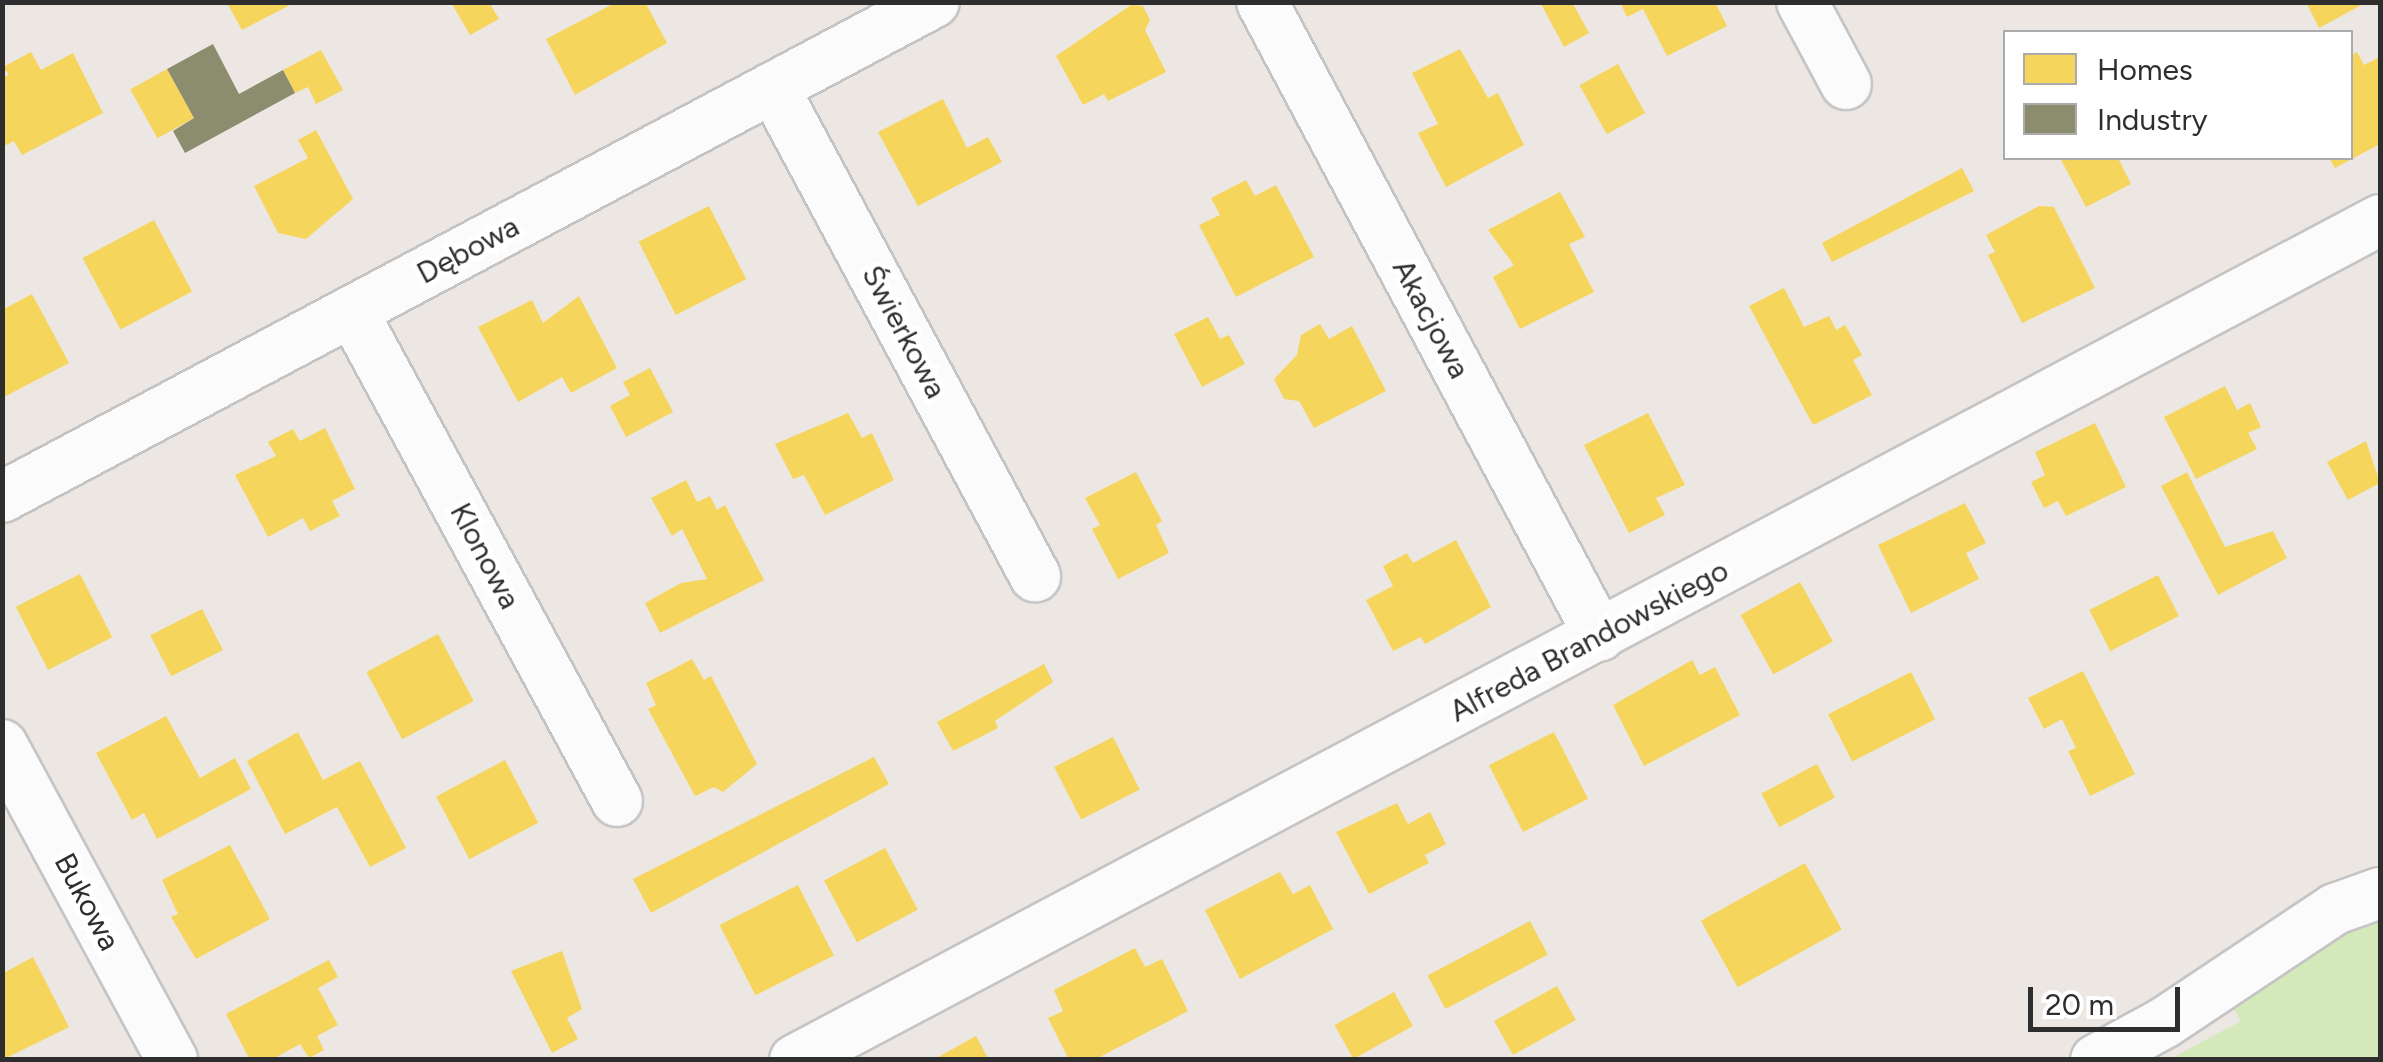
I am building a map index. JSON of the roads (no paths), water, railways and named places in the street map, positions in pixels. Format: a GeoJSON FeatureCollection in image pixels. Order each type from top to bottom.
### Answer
{"type":"FeatureCollection","features":[{"type":"Feature","properties":{"kind":"street","name":"Dębowa"},"geometry":{"type":"LineString","coordinates":[[2,498],[934,2]]}},
{"type":"Feature","properties":{"kind":"street","name":"Akacjowa"},"geometry":{"type":"LineString","coordinates":[[1262,2],[1600,636]]}},
{"type":"Feature","properties":{"kind":"street"},"geometry":{"type":"LineString","coordinates":[[1802,2],[1846,84]]}},
{"type":"Feature","properties":{"kind":"street","name":"Świerkowa"},"geometry":{"type":"LineString","coordinates":[[774,89],[1034,576]]}},
{"type":"Feature","properties":{"kind":"street","name":"Alfreda Brandowskiego"},"geometry":{"type":"LineString","coordinates":[[820,1054],[2380,220]]}},
{"type":"Feature","properties":{"kind":"street","name":"Klonowa"},"geometry":{"type":"LineString","coordinates":[[352,311],[618,801]]}},
{"type":"Feature","properties":{"kind":"street","name":"Bukowa"},"geometry":{"type":"LineString","coordinates":[[2,745],[172,1060]]}},
{"type":"Feature","properties":{"kind":"street"},"geometry":{"type":"LineString","coordinates":[[2096,1060],[2164,1023],[2336,909],[2380,893]]}}]}
